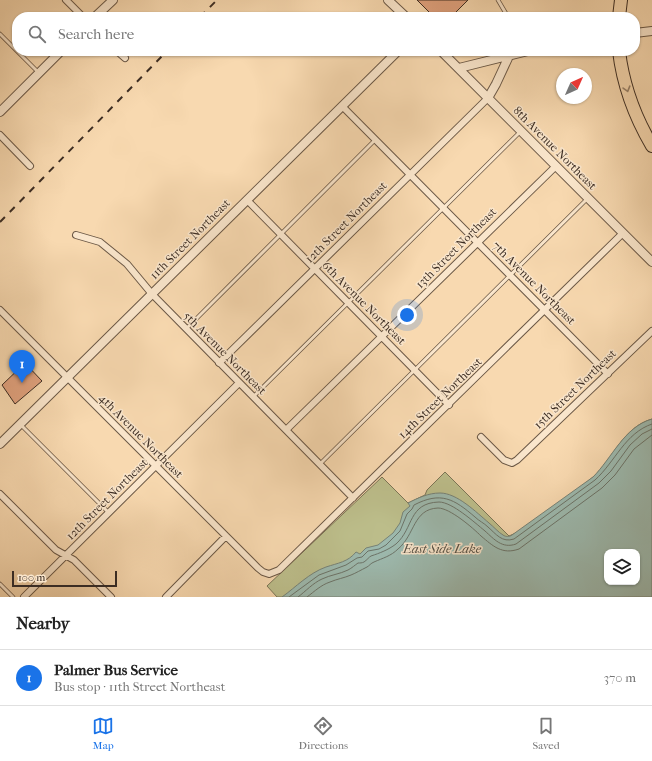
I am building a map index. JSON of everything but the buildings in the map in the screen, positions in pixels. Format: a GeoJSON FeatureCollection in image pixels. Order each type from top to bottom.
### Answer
{"type":"FeatureCollection","features":[{"type":"Feature","properties":{"kind":"highway"},"geometry":{"type":"LineString","coordinates":[[620,12],[621,0]]}},
{"type":"Feature","properties":{"kind":"highway"},"geometry":{"type":"LineString","coordinates":[[620,56],[632,105],[652,146]]}},
{"type":"Feature","properties":{"kind":"street"},"geometry":{"type":"LineString","coordinates":[[66,0],[78,12]]}},
{"type":"Feature","properties":{"kind":"street"},"geometry":{"type":"LineString","coordinates":[[100,12],[113,0]]}},
{"type":"Feature","properties":{"kind":"street"},"geometry":{"type":"LineString","coordinates":[[388,0],[401,12]]}},
{"type":"Feature","properties":{"kind":"street"},"geometry":{"type":"LineString","coordinates":[[640,32],[652,31]]}},
{"type":"Feature","properties":{"kind":"street"},"geometry":{"type":"LineString","coordinates":[[0,112],[56,56]]}},
{"type":"Feature","properties":{"kind":"street","name":"11th Street Northeast"},"geometry":{"type":"LineString","coordinates":[[0,444],[393,56]]}},
{"type":"Feature","properties":{"kind":"street","name":"8th Avenue Northeast"},"geometry":{"type":"LineString","coordinates":[[446,56],[652,262]]}},
{"type":"Feature","properties":{"kind":"street"},"geometry":{"type":"LineString","coordinates":[[458,68],[509,56]]}},
{"type":"Feature","properties":{"kind":"street"},"geometry":{"type":"LineString","coordinates":[[488,98],[509,56]]}},
{"type":"Feature","properties":{"kind":"street"},"geometry":{"type":"LineString","coordinates":[[496,84],[497,107]]}},
{"type":"Feature","properties":{"kind":"street","name":"12th Street Northeast"},"geometry":{"type":"LineString","coordinates":[[220,363],[488,98]]}},
{"type":"Feature","properties":{"kind":"street","name":"7th Avenue Northeast"},"geometry":{"type":"LineString","coordinates":[[342,106],[608,374]]}},
{"type":"Feature","properties":{"kind":"street"},"geometry":{"type":"LineString","coordinates":[[0,135],[30,166]]}},
{"type":"Feature","properties":{"kind":"street","name":"13th Street Northeast"},"geometry":{"type":"LineString","coordinates":[[286,430],[556,166]]}},
{"type":"Feature","properties":{"kind":"street","name":"6th Avenue Northeast"},"geometry":{"type":"LineString","coordinates":[[247,200],[449,405]]}},
{"type":"Feature","properties":{"kind":"street","name":"14th Street Northeast"},"geometry":{"type":"LineString","coordinates":[[269,574],[280,570],[623,233]]}},
{"type":"Feature","properties":{"kind":"street","name":"5th Avenue Northeast"},"geometry":{"type":"LineString","coordinates":[[76,235],[100,242],[127,264],[152,294],[354,498]]}},
{"type":"Feature","properties":{"kind":"street","name":"4th Avenue Northeast"},"geometry":{"type":"LineString","coordinates":[[0,310],[258,568],[269,574]]}},
{"type":"Feature","properties":{"kind":"street","name":"15th Street Northeast"},"geometry":{"type":"LineString","coordinates":[[481,437],[504,460],[512,463],[520,458],[652,331]]}},
{"type":"Feature","properties":{"kind":"street","name":"12th Street Northeast"},"geometry":{"type":"LineString","coordinates":[[24,597],[239,383]]}},
{"type":"Feature","properties":{"kind":"street"},"geometry":{"type":"LineString","coordinates":[[0,494],[56,550],[74,560],[111,597]]}},
{"type":"Feature","properties":{"kind":"street"},"geometry":{"type":"LineString","coordinates":[[166,597],[226,536]]}},
{"type":"Feature","properties":{"kind":"lane"},"geometry":{"type":"LineString","coordinates":[[498,0],[505,12]]}},
{"type":"Feature","properties":{"kind":"lane"},"geometry":{"type":"LineString","coordinates":[[0,34],[12,46]]}},
{"type":"Feature","properties":{"kind":"lane"},"geometry":{"type":"LineString","coordinates":[[22,56],[39,73]]}},
{"type":"Feature","properties":{"kind":"lane"},"geometry":{"type":"LineString","coordinates":[[253,397],[521,132]]}},
{"type":"Feature","properties":{"kind":"lane"},"geometry":{"type":"LineString","coordinates":[[186,329],[375,140]]}},
{"type":"Feature","properties":{"kind":"lane"},"geometry":{"type":"LineString","coordinates":[[320,464],[588,198]]}},
{"type":"Feature","properties":{"kind":"lane"},"geometry":{"type":"LineString","coordinates":[[20,424],[109,513]]}},
{"type":"Feature","properties":{"kind":"lane"},"geometry":{"type":"LineString","coordinates":[[0,584],[13,597]]}},
{"type":"Feature","properties":{"kind":"green space","name":"East Side Lake"},"geometry":{"type":"Polygon","coordinates":[[[652,419],[652,597],[277,597],[267,586],[382,477],[408,503],[425,495],[427,490],[445,472],[509,536],[518,532],[575,492],[593,477],[633,429],[652,419]]]}},
{"type":"Feature","properties":{"kind":"water","name":"East Side Lake"},"geometry":{"type":"Polygon","coordinates":[[[652,419],[652,597],[282,597],[308,576],[326,567],[346,560],[356,552],[360,554],[366,548],[378,545],[393,533],[400,523],[403,512],[410,506],[408,503],[427,495],[440,493],[453,496],[472,509],[501,534],[504,536],[511,536],[593,477],[619,444],[642,423],[652,419]]]}},
{"type":"Feature","properties":{"kind":"railway"},"geometry":{"type":"LineString","coordinates":[[205,12],[217,0]]}},
{"type":"Feature","properties":{"kind":"railway"},"geometry":{"type":"LineString","coordinates":[[0,222],[162,56]]}},
{"type":"Feature","properties":{"kind":"place","name":"Palmer Bus Service"},"geometry":{"type":"Point","coordinates":[22,383]}}]}
